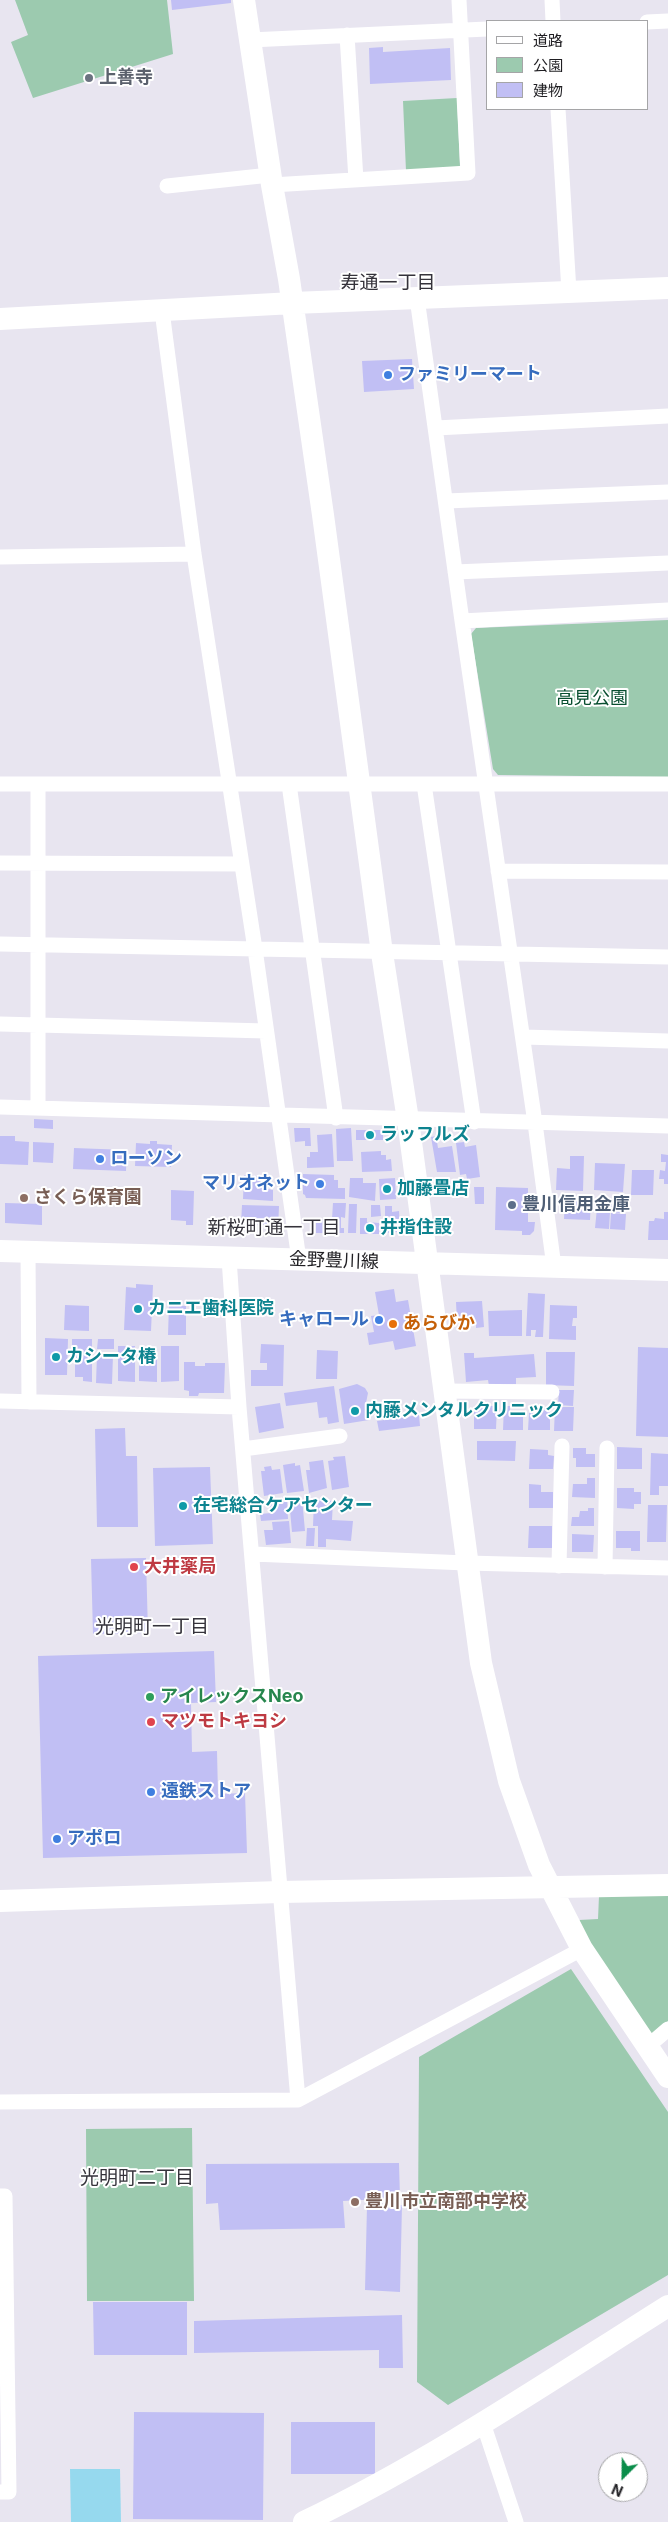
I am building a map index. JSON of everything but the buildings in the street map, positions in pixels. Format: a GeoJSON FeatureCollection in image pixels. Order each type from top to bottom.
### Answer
{"type":"FeatureCollection","features":[{"type":"Feature","properties":{"kind":"street"},"geometry":{"type":"LineString","coordinates":[[244,0],[271,180],[293,303],[382,953],[408,1120],[466,1563],[481,1663],[509,1781],[539,1866],[582,1949],[668,2077]]}},
{"type":"Feature","properties":{"kind":"street"},"geometry":{"type":"LineString","coordinates":[[167,186],[271,180],[356,180],[468,173],[459,0]]}},
{"type":"Feature","properties":{"kind":"street"},"geometry":{"type":"LineString","coordinates":[[552,0],[553,20]]}},
{"type":"Feature","properties":{"kind":"street"},"geometry":{"type":"LineString","coordinates":[[648,22],[668,21]]}},
{"type":"Feature","properties":{"kind":"street"},"geometry":{"type":"LineString","coordinates":[[250,40],[486,29]]}},
{"type":"Feature","properties":{"kind":"street"},"geometry":{"type":"LineString","coordinates":[[347,35],[356,180]]}},
{"type":"Feature","properties":{"kind":"street"},"geometry":{"type":"LineString","coordinates":[[558,110],[569,292]]}},
{"type":"Feature","properties":{"kind":"street"},"geometry":{"type":"LineString","coordinates":[[0,318],[293,303],[668,288]]}},
{"type":"Feature","properties":{"kind":"street"},"geometry":{"type":"LineString","coordinates":[[417,298],[523,1037],[554,1267]]}},
{"type":"Feature","properties":{"kind":"street"},"geometry":{"type":"LineString","coordinates":[[162,311],[194,554],[255,949],[299,1260]]}},
{"type":"Feature","properties":{"kind":"street"},"geometry":{"type":"LineString","coordinates":[[436,428],[668,416]]}},
{"type":"Feature","properties":{"kind":"street"},"geometry":{"type":"LineString","coordinates":[[446,501],[668,492]]}},
{"type":"Feature","properties":{"kind":"street"},"geometry":{"type":"LineString","coordinates":[[0,557],[194,554]]}},
{"type":"Feature","properties":{"kind":"street"},"geometry":{"type":"LineString","coordinates":[[455,572],[668,563]]}},
{"type":"Feature","properties":{"kind":"street"},"geometry":{"type":"LineString","coordinates":[[462,621],[668,610]]}},
{"type":"Feature","properties":{"kind":"street"},"geometry":{"type":"LineString","coordinates":[[0,784],[668,784]]}},
{"type":"Feature","properties":{"kind":"street"},"geometry":{"type":"LineString","coordinates":[[38,784],[38,1108]]}},
{"type":"Feature","properties":{"kind":"street"},"geometry":{"type":"LineString","coordinates":[[289,784],[336,1118]]}},
{"type":"Feature","properties":{"kind":"street"},"geometry":{"type":"LineString","coordinates":[[424,784],[474,1122]]}},
{"type":"Feature","properties":{"kind":"street"},"geometry":{"type":"LineString","coordinates":[[0,863],[241,864]]}},
{"type":"Feature","properties":{"kind":"street"},"geometry":{"type":"LineString","coordinates":[[498,871],[668,872]]}},
{"type":"Feature","properties":{"kind":"street"},"geometry":{"type":"LineString","coordinates":[[0,944],[382,953],[668,957]]}},
{"type":"Feature","properties":{"kind":"street"},"geometry":{"type":"LineString","coordinates":[[0,1024],[266,1031]]}},
{"type":"Feature","properties":{"kind":"street"},"geometry":{"type":"LineString","coordinates":[[523,1037],[668,1041]]}},
{"type":"Feature","properties":{"kind":"street"},"geometry":{"type":"LineString","coordinates":[[0,1107],[278,1117],[668,1126]]}},
{"type":"Feature","properties":{"kind":"street","name":"金野豊川線"},"geometry":{"type":"LineString","coordinates":[[0,1251],[668,1270]]}},
{"type":"Feature","properties":{"kind":"street"},"geometry":{"type":"LineString","coordinates":[[28,1252],[29,1402]]}},
{"type":"Feature","properties":{"kind":"street"},"geometry":{"type":"LineString","coordinates":[[229,1258],[239,1407],[298,2100]]}},
{"type":"Feature","properties":{"kind":"street"},"geometry":{"type":"LineString","coordinates":[[443,1391],[552,1392]]}},
{"type":"Feature","properties":{"kind":"street"},"geometry":{"type":"LineString","coordinates":[[0,1401],[239,1407]]}},
{"type":"Feature","properties":{"kind":"street"},"geometry":{"type":"LineString","coordinates":[[243,1449],[340,1436]]}},
{"type":"Feature","properties":{"kind":"street"},"geometry":{"type":"LineString","coordinates":[[559,1566],[562,1446]]}},
{"type":"Feature","properties":{"kind":"street"},"geometry":{"type":"LineString","coordinates":[[605,1567],[607,1448]]}},
{"type":"Feature","properties":{"kind":"street"},"geometry":{"type":"LineString","coordinates":[[253,1554],[466,1563],[668,1568]]}},
{"type":"Feature","properties":{"kind":"street"},"geometry":{"type":"LineString","coordinates":[[0,1901],[280,1892],[668,1885]]}},
{"type":"Feature","properties":{"kind":"street"},"geometry":{"type":"LineString","coordinates":[[0,2102],[298,2100],[582,1949]]}},
{"type":"Feature","properties":{"kind":"street"},"geometry":{"type":"LineString","coordinates":[[647,2047],[668,2029]]}},
{"type":"Feature","properties":{"kind":"street"},"geometry":{"type":"LineString","coordinates":[[0,2196],[5,2196],[4,2402],[9,2492],[0,2492]]}},
{"type":"Feature","properties":{"kind":"street"},"geometry":{"type":"LineString","coordinates":[[304,2522],[348,2500],[483,2423],[668,2306]]}},
{"type":"Feature","properties":{"kind":"street"},"geometry":{"type":"LineString","coordinates":[[483,2423],[516,2522]]}},
{"type":"Feature","properties":{"kind":"green space"},"geometry":{"type":"Polygon","coordinates":[[[15,0],[167,0],[173,54],[33,98],[11,42],[28,35],[15,0]]]}},
{"type":"Feature","properties":{"kind":"green space"},"geometry":{"type":"Polygon","coordinates":[[[457,98],[460,167],[406,171],[403,101],[457,98]]]}},
{"type":"Feature","properties":{"kind":"green space","name":"高見公園"},"geometry":{"type":"Polygon","coordinates":[[[668,620],[668,777],[498,775],[493,769],[471,634],[476,628],[668,620]]]}},
{"type":"Feature","properties":{"kind":"green space"},"geometry":{"type":"Polygon","coordinates":[[[668,1894],[668,2021],[654,2034],[644,2033],[603,1971],[579,1920],[598,1919],[599,1896],[668,1894]]]}},
{"type":"Feature","properties":{"kind":"green space"},"geometry":{"type":"Polygon","coordinates":[[[571,1969],[668,2112],[668,2275],[448,2405],[417,2382],[419,2057],[571,1969]]]}},
{"type":"Feature","properties":{"kind":"green space"},"geometry":{"type":"Polygon","coordinates":[[[192,2128],[194,2301],[87,2301],[86,2129],[192,2128]]]}},
{"type":"Feature","properties":{"kind":"water"},"geometry":{"type":"Polygon","coordinates":[[[70,2469],[120,2469],[121,2522],[71,2522],[70,2469]]]}},
{"type":"Feature","properties":{"kind":"place","name":"上善寺"},"geometry":{"type":"Point","coordinates":[89,78]}},
{"type":"Feature","properties":{"kind":"place","name":"ファミリーマート"},"geometry":{"type":"Point","coordinates":[388,375]}},
{"type":"Feature","properties":{"kind":"place","name":"ラッフルズ"},"geometry":{"type":"Point","coordinates":[370,1135]}},
{"type":"Feature","properties":{"kind":"place","name":"ローソン"},"geometry":{"type":"Point","coordinates":[100,1159]}},
{"type":"Feature","properties":{"kind":"place","name":"マリオネット"},"geometry":{"type":"Point","coordinates":[320,1184]}},
{"type":"Feature","properties":{"kind":"place","name":"加藤畳店"},"geometry":{"type":"Point","coordinates":[387,1189]}},
{"type":"Feature","properties":{"kind":"place","name":"さくら保育園"},"geometry":{"type":"Point","coordinates":[24,1198]}},
{"type":"Feature","properties":{"kind":"place","name":"豊川信用金庫"},"geometry":{"type":"Point","coordinates":[512,1205]}},
{"type":"Feature","properties":{"kind":"place","name":"井指住設"},"geometry":{"type":"Point","coordinates":[370,1228]}},
{"type":"Feature","properties":{"kind":"place","name":"カニエ歯科医院"},"geometry":{"type":"Point","coordinates":[138,1309]}},
{"type":"Feature","properties":{"kind":"place","name":"キャロール"},"geometry":{"type":"Point","coordinates":[379,1320]}},
{"type":"Feature","properties":{"kind":"place","name":"あらびか"},"geometry":{"type":"Point","coordinates":[393,1324]}},
{"type":"Feature","properties":{"kind":"place","name":"カシータ椿"},"geometry":{"type":"Point","coordinates":[56,1357]}},
{"type":"Feature","properties":{"kind":"place","name":"内藤メンタルクリニック"},"geometry":{"type":"Point","coordinates":[355,1411]}},
{"type":"Feature","properties":{"kind":"place","name":"在宅総合ケアセンター"},"geometry":{"type":"Point","coordinates":[183,1506]}},
{"type":"Feature","properties":{"kind":"place","name":"大井薬局"},"geometry":{"type":"Point","coordinates":[134,1567]}},
{"type":"Feature","properties":{"kind":"place","name":"アイレックスNeo"},"geometry":{"type":"Point","coordinates":[150,1697]}},
{"type":"Feature","properties":{"kind":"place","name":"マツモトキヨシ"},"geometry":{"type":"Point","coordinates":[151,1722]}},
{"type":"Feature","properties":{"kind":"place","name":"遠鉄ストア"},"geometry":{"type":"Point","coordinates":[151,1792]}},
{"type":"Feature","properties":{"kind":"place","name":"アポロ"},"geometry":{"type":"Point","coordinates":[57,1839]}},
{"type":"Feature","properties":{"kind":"place","name":"豊川市立南部中学校"},"geometry":{"type":"Point","coordinates":[355,2202]}},
{"type":"Feature","properties":{"kind":"district","name":"寿通一丁目"},"geometry":{"type":"Point","coordinates":[388,283]}},
{"type":"Feature","properties":{"kind":"district","name":"新桜町通一丁目"},"geometry":{"type":"Point","coordinates":[274,1228]}},
{"type":"Feature","properties":{"kind":"district","name":"光明町一丁目"},"geometry":{"type":"Point","coordinates":[152,1627]}},
{"type":"Feature","properties":{"kind":"district","name":"光明町二丁目"},"geometry":{"type":"Point","coordinates":[137,2178]}}]}
